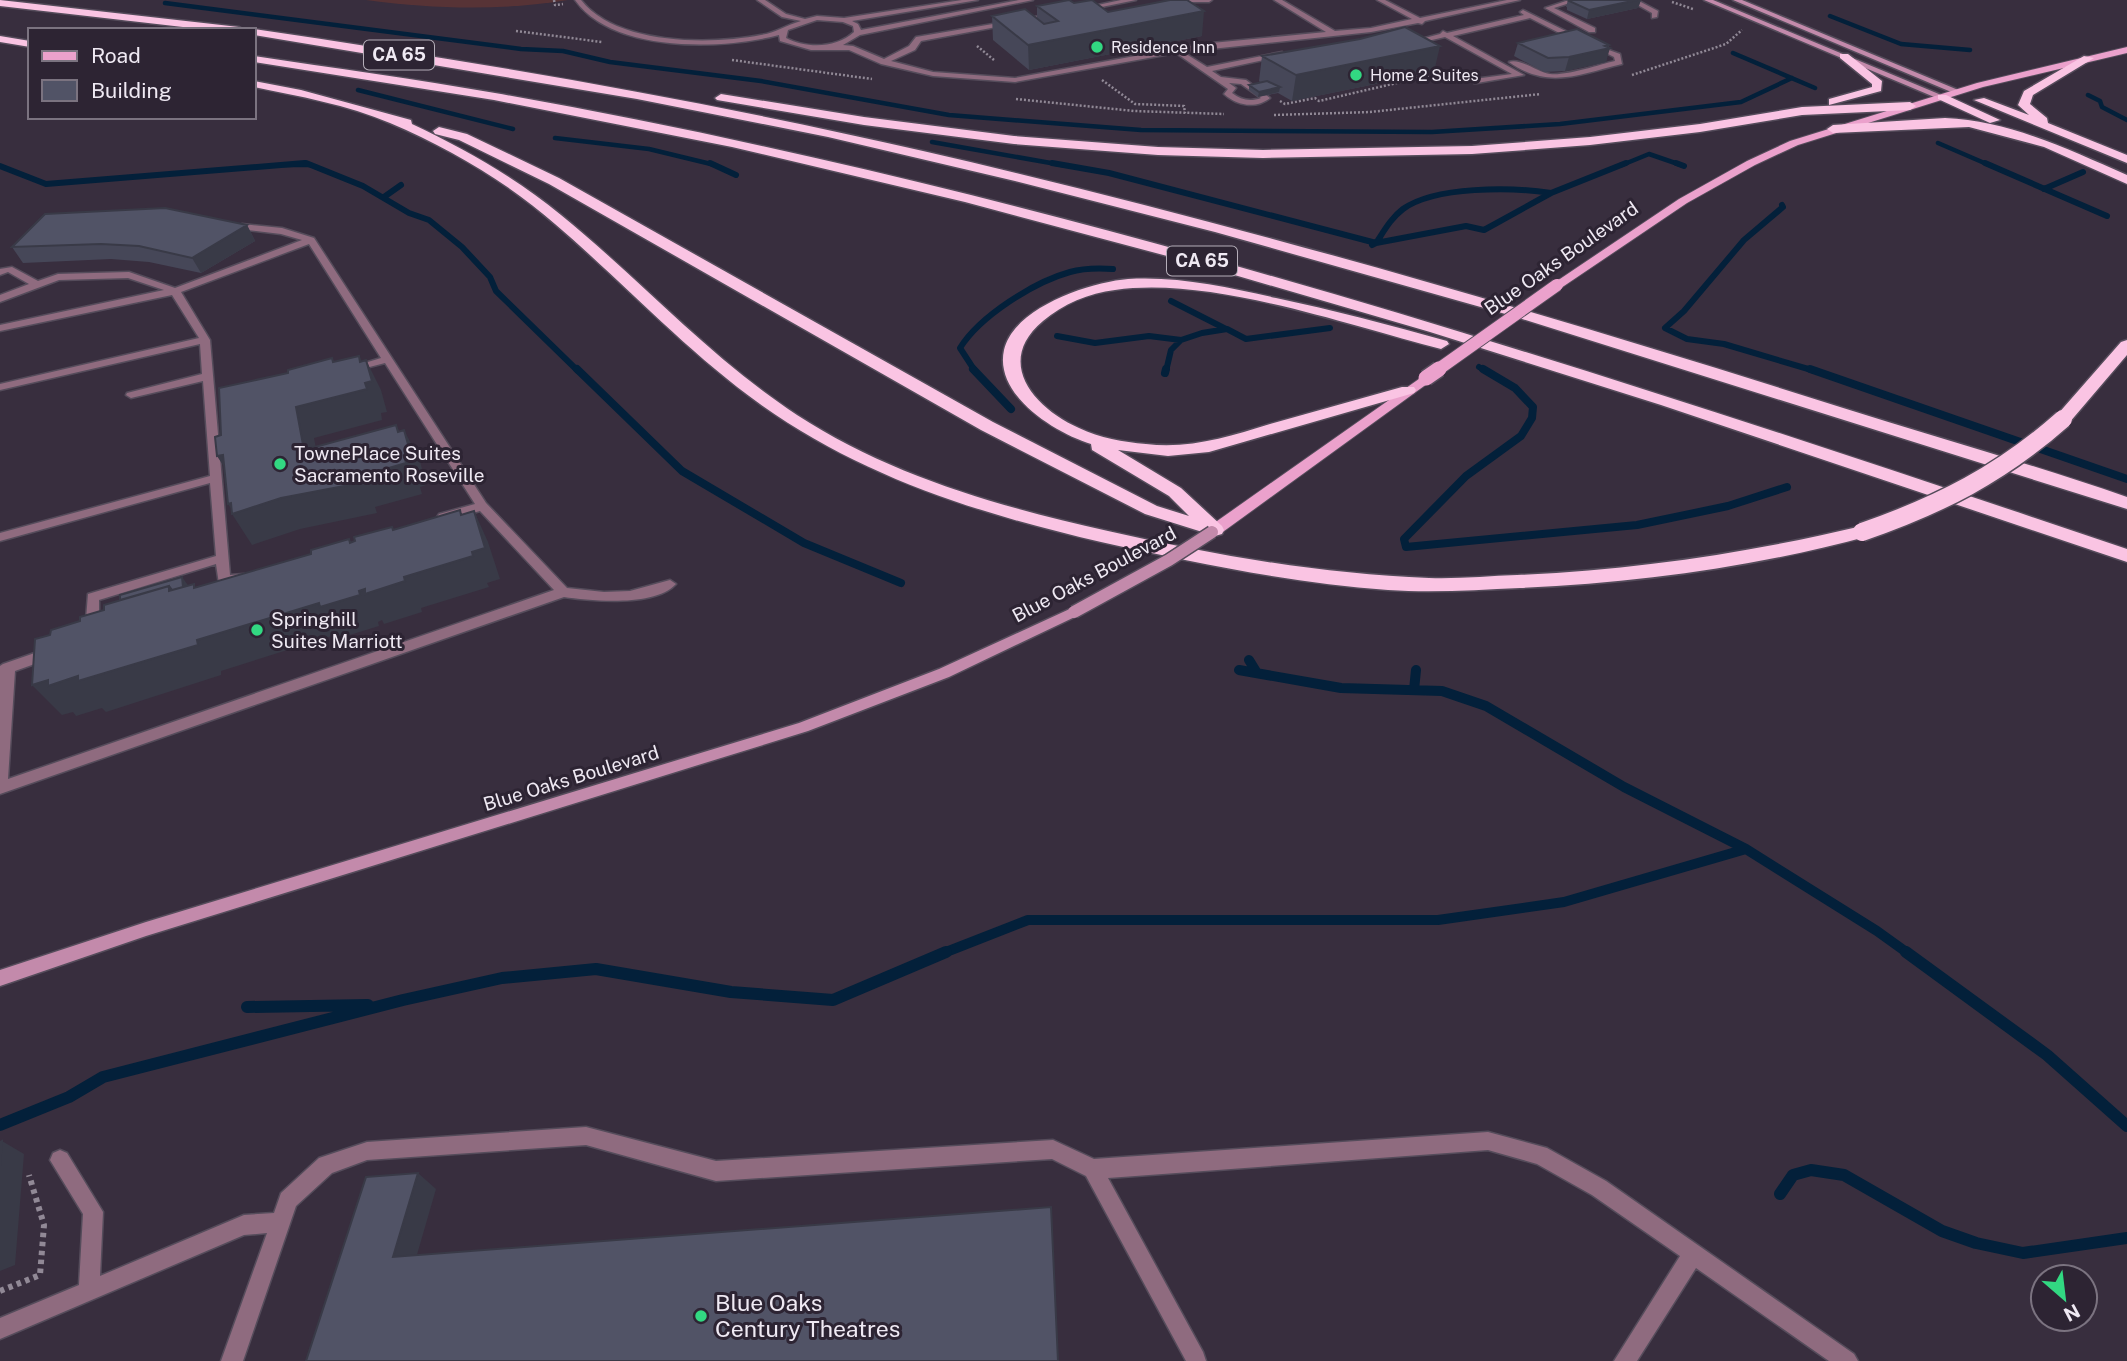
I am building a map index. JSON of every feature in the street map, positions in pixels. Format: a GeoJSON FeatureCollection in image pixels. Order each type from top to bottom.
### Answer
{"type":"FeatureCollection","features":[{"type":"Feature","properties":{"kind":"highway"},"geometry":{"type":"LineString","coordinates":[[0,3],[221,28]]}},
{"type":"Feature","properties":{"kind":"highway"},"geometry":{"type":"LineString","coordinates":[[0,28],[20,30]]}},
{"type":"Feature","properties":{"kind":"highway","name":"CA 65"},"geometry":{"type":"LineString","coordinates":[[256,32],[545,78],[866,142],[1016,177],[1257,239],[1591,335],[2127,502]]}},
{"type":"Feature","properties":{"kind":"highway"},"geometry":{"type":"LineString","coordinates":[[0,39],[28,44]]}},
{"type":"Feature","properties":{"kind":"highway"},"geometry":{"type":"LineString","coordinates":[[1802,111],[1877,89],[1878,83],[1873,77],[1844,56]]}},
{"type":"Feature","properties":{"kind":"highway"},"geometry":{"type":"LineString","coordinates":[[2066,134],[2032,114],[2024,105],[2028,93],[2088,58]]}},
{"type":"Feature","properties":{"kind":"highway","name":"CA 65"},"geometry":{"type":"LineString","coordinates":[[256,59],[334,69],[696,136],[1084,229],[1394,315],[1706,413],[2127,556]]}},
{"type":"Feature","properties":{"kind":"highway"},"geometry":{"type":"LineString","coordinates":[[545,78],[674,90],[989,138],[1158,151],[1263,154],[1459,150],[1564,143],[1700,128],[1802,111],[1910,106]]}},
{"type":"Feature","properties":{"kind":"highway"},"geometry":{"type":"LineString","coordinates":[[256,84],[297,92],[463,137],[532,170],[987,426],[1151,510],[1213,531]]}},
{"type":"Feature","properties":{"kind":"highway"},"geometry":{"type":"LineString","coordinates":[[1959,92],[2127,159]]}},
{"type":"Feature","properties":{"kind":"highway"},"geometry":{"type":"LineString","coordinates":[[1942,97],[2127,180]]}},
{"type":"Feature","properties":{"kind":"highway"},"geometry":{"type":"LineString","coordinates":[[394,120],[450,146],[522,191],[558,219],[752,392],[854,455],[984,505],[1054,525],[1245,565],[1329,577],[1433,585],[1651,573],[1725,563],[1862,532],[1928,509],[1983,481],[2030,450],[2063,419],[2127,345]]}},
{"type":"Feature","properties":{"kind":"highway"},"geometry":{"type":"LineString","coordinates":[[1833,129],[1970,123],[2050,145]]}},
{"type":"Feature","properties":{"kind":"highway"},"geometry":{"type":"LineString","coordinates":[[1213,531],[1175,492],[1046,415],[1027,398],[1014,373],[1012,350],[1026,327],[1048,308],[1086,292],[1123,284],[1162,282],[1214,289],[1298,307],[1706,413]]}},
{"type":"Feature","properties":{"kind":"highway"},"geometry":{"type":"LineString","coordinates":[[1073,432],[1111,444],[1168,451],[1217,447],[1408,390]]}},
{"type":"Feature","properties":{"kind":"main road"},"geometry":{"type":"LineString","coordinates":[[1707,0],[1942,97]]}},
{"type":"Feature","properties":{"kind":"main road"},"geometry":{"type":"LineString","coordinates":[[1736,0],[1959,92]]}},
{"type":"Feature","properties":{"kind":"main road","name":"Blue Oaks Boulevard"},"geometry":{"type":"LineString","coordinates":[[0,978],[146,929],[803,727],[944,673],[1074,611],[1169,560],[1557,285],[1695,195],[1762,158],[1833,129],[1910,106],[2127,50]]}},
{"type":"Feature","properties":{"kind":"lane"},"geometry":{"type":"LineString","coordinates":[[578,0],[594,18],[608,25],[638,33],[700,40],[762,39],[803,46],[850,44],[884,62],[933,74],[991,80],[1040,77],[1221,43],[1353,33],[1517,0]]}},
{"type":"Feature","properties":{"kind":"lane"},"geometry":{"type":"LineString","coordinates":[[760,0],[784,16],[807,20],[844,20],[975,0]]}},
{"type":"Feature","properties":{"kind":"lane"},"geometry":{"type":"LineString","coordinates":[[850,44],[858,33],[1030,0]]}},
{"type":"Feature","properties":{"kind":"lane"},"geometry":{"type":"LineString","coordinates":[[884,62],[912,48],[919,39],[1133,0]]}},
{"type":"Feature","properties":{"kind":"lane"},"geometry":{"type":"LineString","coordinates":[[1185,0],[1209,0]]}},
{"type":"Feature","properties":{"kind":"lane"},"geometry":{"type":"LineString","coordinates":[[1277,0],[1333,33]]}},
{"type":"Feature","properties":{"kind":"lane"},"geometry":{"type":"LineString","coordinates":[[1380,0],[1520,75],[1477,81]]}},
{"type":"Feature","properties":{"kind":"lane"},"geometry":{"type":"LineString","coordinates":[[1333,33],[1346,27],[1483,0]]}},
{"type":"Feature","properties":{"kind":"lane"},"geometry":{"type":"LineString","coordinates":[[1576,0],[1548,8],[1592,30]]}},
{"type":"Feature","properties":{"kind":"lane"},"geometry":{"type":"LineString","coordinates":[[1632,0],[1656,12],[1654,16]]}},
{"type":"Feature","properties":{"kind":"lane"},"geometry":{"type":"LineString","coordinates":[[1487,48],[1538,75],[1555,76],[1619,62],[1617,56],[1504,1]]}},
{"type":"Feature","properties":{"kind":"lane"},"geometry":{"type":"LineString","coordinates":[[784,16],[783,39],[788,42]]}},
{"type":"Feature","properties":{"kind":"lane"},"geometry":{"type":"LineString","coordinates":[[1400,45],[1531,16]]}},
{"type":"Feature","properties":{"kind":"lane"},"geometry":{"type":"LineString","coordinates":[[762,39],[807,20]]}},
{"type":"Feature","properties":{"kind":"lane"},"geometry":{"type":"LineString","coordinates":[[844,20],[856,25],[858,33]]}},
{"type":"Feature","properties":{"kind":"lane"},"geometry":{"type":"LineString","coordinates":[[1176,50],[1232,88],[1228,94],[1235,99],[1250,102],[1266,98],[1243,82],[1219,79]]}},
{"type":"Feature","properties":{"kind":"lane"},"geometry":{"type":"LineString","coordinates":[[1205,70],[1284,53]]}},
{"type":"Feature","properties":{"kind":"lane"},"geometry":{"type":"LineString","coordinates":[[242,227],[282,231],[311,240],[482,506],[563,592]]}},
{"type":"Feature","properties":{"kind":"lane"},"geometry":{"type":"LineString","coordinates":[[0,328],[174,291],[311,240]]}},
{"type":"Feature","properties":{"kind":"lane"},"geometry":{"type":"LineString","coordinates":[[0,272],[9,269],[37,284]]}},
{"type":"Feature","properties":{"kind":"lane"},"geometry":{"type":"LineString","coordinates":[[0,299],[58,277],[129,275],[174,291],[205,341],[224,581],[250,574]]}},
{"type":"Feature","properties":{"kind":"lane"},"geometry":{"type":"LineString","coordinates":[[0,387],[205,341]]}},
{"type":"Feature","properties":{"kind":"lane"},"geometry":{"type":"LineString","coordinates":[[337,373],[388,359]]}},
{"type":"Feature","properties":{"kind":"lane"},"geometry":{"type":"LineString","coordinates":[[131,395],[208,376]]}},
{"type":"Feature","properties":{"kind":"lane"},"geometry":{"type":"LineString","coordinates":[[211,408],[223,404]]}},
{"type":"Feature","properties":{"kind":"lane"},"geometry":{"type":"LineString","coordinates":[[0,537],[216,478]]}},
{"type":"Feature","properties":{"kind":"lane"},"geometry":{"type":"LineString","coordinates":[[430,521],[482,506]]}},
{"type":"Feature","properties":{"kind":"lane"},"geometry":{"type":"LineString","coordinates":[[222,558],[93,597],[92,638],[4,669],[0,788],[563,592],[612,598],[639,596],[670,584]]}},
{"type":"Feature","properties":{"kind":"lane"},"geometry":{"type":"LineString","coordinates":[[232,1361],[288,1200],[327,1165],[367,1151],[586,1136],[716,1171],[1053,1149],[1093,1169],[1488,1142],[1540,1155],[1587,1181],[1847,1361]]}},
{"type":"Feature","properties":{"kind":"lane"},"geometry":{"type":"LineString","coordinates":[[60,1160],[93,1212],[89,1291]]}},
{"type":"Feature","properties":{"kind":"lane"},"geometry":{"type":"LineString","coordinates":[[1093,1169],[1196,1359]]}},
{"type":"Feature","properties":{"kind":"lane"},"geometry":{"type":"LineString","coordinates":[[0,1329],[244,1225],[281,1222]]}},
{"type":"Feature","properties":{"kind":"lane"},"geometry":{"type":"LineString","coordinates":[[1625,1361],[1692,1255]]}},
{"type":"Feature","properties":{"kind":"path"},"geometry":{"type":"LineString","coordinates":[[516,31],[610,44]]}},
{"type":"Feature","properties":{"kind":"path"},"geometry":{"type":"LineString","coordinates":[[1087,68],[1135,104],[1184,106],[1185,113]]}},
{"type":"Feature","properties":{"kind":"path"},"geometry":{"type":"LineString","coordinates":[[1274,97],[1285,104],[1315,98],[1319,100],[1440,74],[1429,68]]}},
{"type":"Feature","properties":{"kind":"path"},"geometry":{"type":"LineString","coordinates":[[0,1291],[40,1275],[44,1225],[29,1175]]}},
{"type":"Feature","properties":{"kind":"shaded area"},"geometry":{"type":"Polygon","coordinates":[[[366,0],[568,0],[467,8],[366,0]]]}},
{"type":"Feature","properties":{"kind":"building"},"geometry":{"type":"Polygon","coordinates":[[[1069,0],[1074,3],[1092,0],[1108,12],[1170,0],[1187,0],[1204,11],[1028,45],[992,16],[1025,9],[1044,24],[1058,21],[1037,6],[1069,0]]]}},
{"type":"Feature","properties":{"kind":"building"},"geometry":{"type":"Polygon","coordinates":[[[1637,0],[1589,10],[1569,1],[1637,0]]]}},
{"type":"Feature","properties":{"kind":"building"},"geometry":{"type":"Polygon","coordinates":[[[1405,27],[1440,46],[1296,75],[1262,56],[1360,39],[1405,27]]]}},
{"type":"Feature","properties":{"kind":"building"},"geometry":{"type":"Polygon","coordinates":[[[1577,29],[1609,45],[1605,46],[1610,48],[1569,57],[1548,58],[1518,43],[1577,29]]]}},
{"type":"Feature","properties":{"kind":"building"},"geometry":{"type":"Polygon","coordinates":[[[1267,81],[1280,87],[1259,92],[1249,85],[1267,81]]]}},
{"type":"Feature","properties":{"kind":"building"},"geometry":{"type":"Polygon","coordinates":[[[165,208],[247,225],[192,258],[139,246],[101,244],[12,247],[45,214],[165,208]]]}},
{"type":"Feature","properties":{"kind":"building"},"geometry":{"type":"Polygon","coordinates":[[[359,356],[360,362],[366,360],[372,381],[365,383],[367,389],[296,407],[304,450],[396,425],[398,432],[404,430],[411,455],[404,456],[406,463],[358,477],[360,483],[281,498],[232,514],[231,503],[228,504],[223,455],[217,456],[215,437],[221,435],[219,388],[288,373],[288,370],[332,358],[333,362],[359,356]]]}},
{"type":"Feature","properties":{"kind":"building"},"geometry":{"type":"Polygon","coordinates":[[[460,510],[461,515],[474,511],[485,548],[472,552],[473,556],[404,577],[405,581],[365,594],[365,589],[359,591],[360,595],[320,607],[319,603],[197,640],[198,645],[78,681],[78,676],[48,686],[48,680],[32,685],[35,639],[50,635],[51,630],[80,621],[80,617],[104,610],[104,605],[169,586],[169,591],[194,584],[194,588],[311,554],[311,550],[349,539],[350,543],[355,541],[354,537],[392,527],[393,530],[460,510]]]}},
{"type":"Feature","properties":{"kind":"building"},"geometry":{"type":"Polygon","coordinates":[[[182,577],[183,587],[172,590],[169,586],[120,600],[120,595],[182,577]]]}},
{"type":"Feature","properties":{"kind":"building","name":"Blue Oaks Century Theatres"},"geometry":{"type":"Polygon","coordinates":[[[418,1173],[393,1257],[1051,1207],[1058,1361],[306,1361],[366,1177],[418,1173]]]}},
{"type":"Feature","properties":{"kind":"waterway"},"geometry":{"type":"LineString","coordinates":[[165,3],[521,49],[563,51],[610,62],[761,81],[949,115],[1141,130],[1432,132],[1560,124],[1741,102],[1792,78]]}},
{"type":"Feature","properties":{"kind":"waterway"},"geometry":{"type":"LineString","coordinates":[[1830,16],[1901,44],[1970,50]]}},
{"type":"Feature","properties":{"kind":"waterway"},"geometry":{"type":"LineString","coordinates":[[1733,53],[1792,78]]}},
{"type":"Feature","properties":{"kind":"waterway"},"geometry":{"type":"LineString","coordinates":[[1792,78],[1815,88]]}},
{"type":"Feature","properties":{"kind":"waterway"},"geometry":{"type":"LineString","coordinates":[[358,90],[513,129]]}},
{"type":"Feature","properties":{"kind":"waterway"},"geometry":{"type":"LineString","coordinates":[[2088,95],[2100,101],[2102,107],[2127,120]]}},
{"type":"Feature","properties":{"kind":"waterway"},"geometry":{"type":"LineString","coordinates":[[555,138],[649,149],[714,165]]}},
{"type":"Feature","properties":{"kind":"waterway"},"geometry":{"type":"LineString","coordinates":[[932,142],[1062,165]]}},
{"type":"Feature","properties":{"kind":"waterway"},"geometry":{"type":"LineString","coordinates":[[1938,143],[1989,165]]}},
{"type":"Feature","properties":{"kind":"waterway"},"geometry":{"type":"LineString","coordinates":[[1622,165],[1649,154],[1681,165]]}},
{"type":"Feature","properties":{"kind":"waterway"},"geometry":{"type":"LineString","coordinates":[[0,166],[46,184],[305,163]]}},
{"type":"Feature","properties":{"kind":"waterway"},"geometry":{"type":"LineString","coordinates":[[306,163],[311,165]]}},
{"type":"Feature","properties":{"kind":"waterway"},"geometry":{"type":"LineString","coordinates":[[1052,163],[1109,173],[1376,243]]}},
{"type":"Feature","properties":{"kind":"waterway"},"geometry":{"type":"LineString","coordinates":[[1551,193],[1626,163]]}},
{"type":"Feature","properties":{"kind":"waterway"},"geometry":{"type":"LineString","coordinates":[[1676,163],[1684,166]]}},
{"type":"Feature","properties":{"kind":"waterway"},"geometry":{"type":"LineString","coordinates":[[1985,163],[2044,189]]}},
{"type":"Feature","properties":{"kind":"waterway"},"geometry":{"type":"LineString","coordinates":[[283,165],[311,165]]}},
{"type":"Feature","properties":{"kind":"waterway"},"geometry":{"type":"LineString","coordinates":[[311,165],[363,186],[409,213],[429,220],[462,247],[490,277],[496,291],[578,371]]}},
{"type":"Feature","properties":{"kind":"waterway"},"geometry":{"type":"LineString","coordinates":[[714,165],[736,175]]}},
{"type":"Feature","properties":{"kind":"waterway"},"geometry":{"type":"LineString","coordinates":[[2044,189],[2083,172]]}},
{"type":"Feature","properties":{"kind":"waterway"},"geometry":{"type":"LineString","coordinates":[[384,197],[401,185]]}},
{"type":"Feature","properties":{"kind":"waterway"},"geometry":{"type":"LineString","coordinates":[[1376,243],[1403,209],[1434,196],[1495,189],[1551,193]]}},
{"type":"Feature","properties":{"kind":"waterway"},"geometry":{"type":"LineString","coordinates":[[2044,189],[2107,216]]}},
{"type":"Feature","properties":{"kind":"waterway"},"geometry":{"type":"LineString","coordinates":[[1376,243],[1466,226],[1484,230],[1551,193]]}},
{"type":"Feature","properties":{"kind":"waterway"},"geometry":{"type":"LineString","coordinates":[[1782,205],[1783,207],[1744,240],[1684,311],[1665,328],[1687,339],[1724,344],[1815,371]]}},
{"type":"Feature","properties":{"kind":"waterway"},"geometry":{"type":"LineString","coordinates":[[1372,245],[1376,243]]}},
{"type":"Feature","properties":{"kind":"waterway"},"geometry":{"type":"LineString","coordinates":[[975,371],[960,348],[994,313],[1025,292],[1056,277],[1081,270],[1113,269]]}},
{"type":"Feature","properties":{"kind":"waterway"},"geometry":{"type":"LineString","coordinates":[[1171,301],[1226,329]]}},
{"type":"Feature","properties":{"kind":"waterway"},"geometry":{"type":"LineString","coordinates":[[1181,340],[1227,329],[1246,339],[1330,328]]}},
{"type":"Feature","properties":{"kind":"waterway"},"geometry":{"type":"LineString","coordinates":[[1057,336],[1095,343],[1149,336],[1181,340]]}},
{"type":"Feature","properties":{"kind":"waterway"},"geometry":{"type":"LineString","coordinates":[[1166,371],[1171,350],[1181,340]]}},
{"type":"Feature","properties":{"kind":"waterway"},"geometry":{"type":"LineString","coordinates":[[1479,367],[1486,371]]}},
{"type":"Feature","properties":{"kind":"waterway"},"geometry":{"type":"LineString","coordinates":[[577,369],[682,471],[804,543],[901,583]]}},
{"type":"Feature","properties":{"kind":"waterway"},"geometry":{"type":"LineString","coordinates":[[973,369],[1011,409]]}},
{"type":"Feature","properties":{"kind":"waterway"},"geometry":{"type":"LineString","coordinates":[[1165,373],[1166,369]]}},
{"type":"Feature","properties":{"kind":"waterway"},"geometry":{"type":"LineString","coordinates":[[1483,369],[1515,388],[1533,407],[1532,418],[1521,436],[1466,476],[1404,539],[1406,547],[1637,525],[1728,506],[1787,487]]}},
{"type":"Feature","properties":{"kind":"waterway"},"geometry":{"type":"LineString","coordinates":[[1810,369],[2127,479]]}},
{"type":"Feature","properties":{"kind":"waterway"},"geometry":{"type":"LineString","coordinates":[[1249,660],[1257,673]]}},
{"type":"Feature","properties":{"kind":"waterway"},"geometry":{"type":"LineString","coordinates":[[1239,670],[1341,688],[1442,691],[1486,706],[1624,787],[1746,849]]}},
{"type":"Feature","properties":{"kind":"waterway"},"geometry":{"type":"LineString","coordinates":[[1414,690],[1416,670]]}},
{"type":"Feature","properties":{"kind":"waterway"},"geometry":{"type":"LineString","coordinates":[[945,953],[1028,920],[1438,920],[1564,902],[1746,849]]}},
{"type":"Feature","properties":{"kind":"waterway"},"geometry":{"type":"LineString","coordinates":[[1746,849],[1909,954]]}},
{"type":"Feature","properties":{"kind":"waterway"},"geometry":{"type":"LineString","coordinates":[[1906,952],[2047,1055],[2127,1126]]}},
{"type":"Feature","properties":{"kind":"waterway"},"geometry":{"type":"LineString","coordinates":[[0,1125],[69,1097],[103,1077],[403,1000],[502,978],[596,969],[731,992],[833,1000],[945,953]]}},
{"type":"Feature","properties":{"kind":"waterway"},"geometry":{"type":"LineString","coordinates":[[247,1007],[368,1005]]}},
{"type":"Feature","properties":{"kind":"waterway"},"geometry":{"type":"LineString","coordinates":[[1780,1194],[1793,1175],[1811,1170],[1844,1175],[1942,1231],[1976,1243],[2023,1253],[2127,1238]]}},
{"type":"Feature","properties":{"kind":"place","name":"Residence Inn"},"geometry":{"type":"Point","coordinates":[1097,47]}},
{"type":"Feature","properties":{"kind":"place","name":"Home 2 Suites"},"geometry":{"type":"Point","coordinates":[1356,75]}},
{"type":"Feature","properties":{"kind":"place","name":"TownePlace Suites Sacramento Roseville"},"geometry":{"type":"Point","coordinates":[280,464]}},
{"type":"Feature","properties":{"kind":"place","name":"Springhill Suites Marriott"},"geometry":{"type":"Point","coordinates":[257,630]}},
{"type":"Feature","properties":{"kind":"place","name":"Blue Oaks Century Theatres"},"geometry":{"type":"Point","coordinates":[701,1316]}}]}
